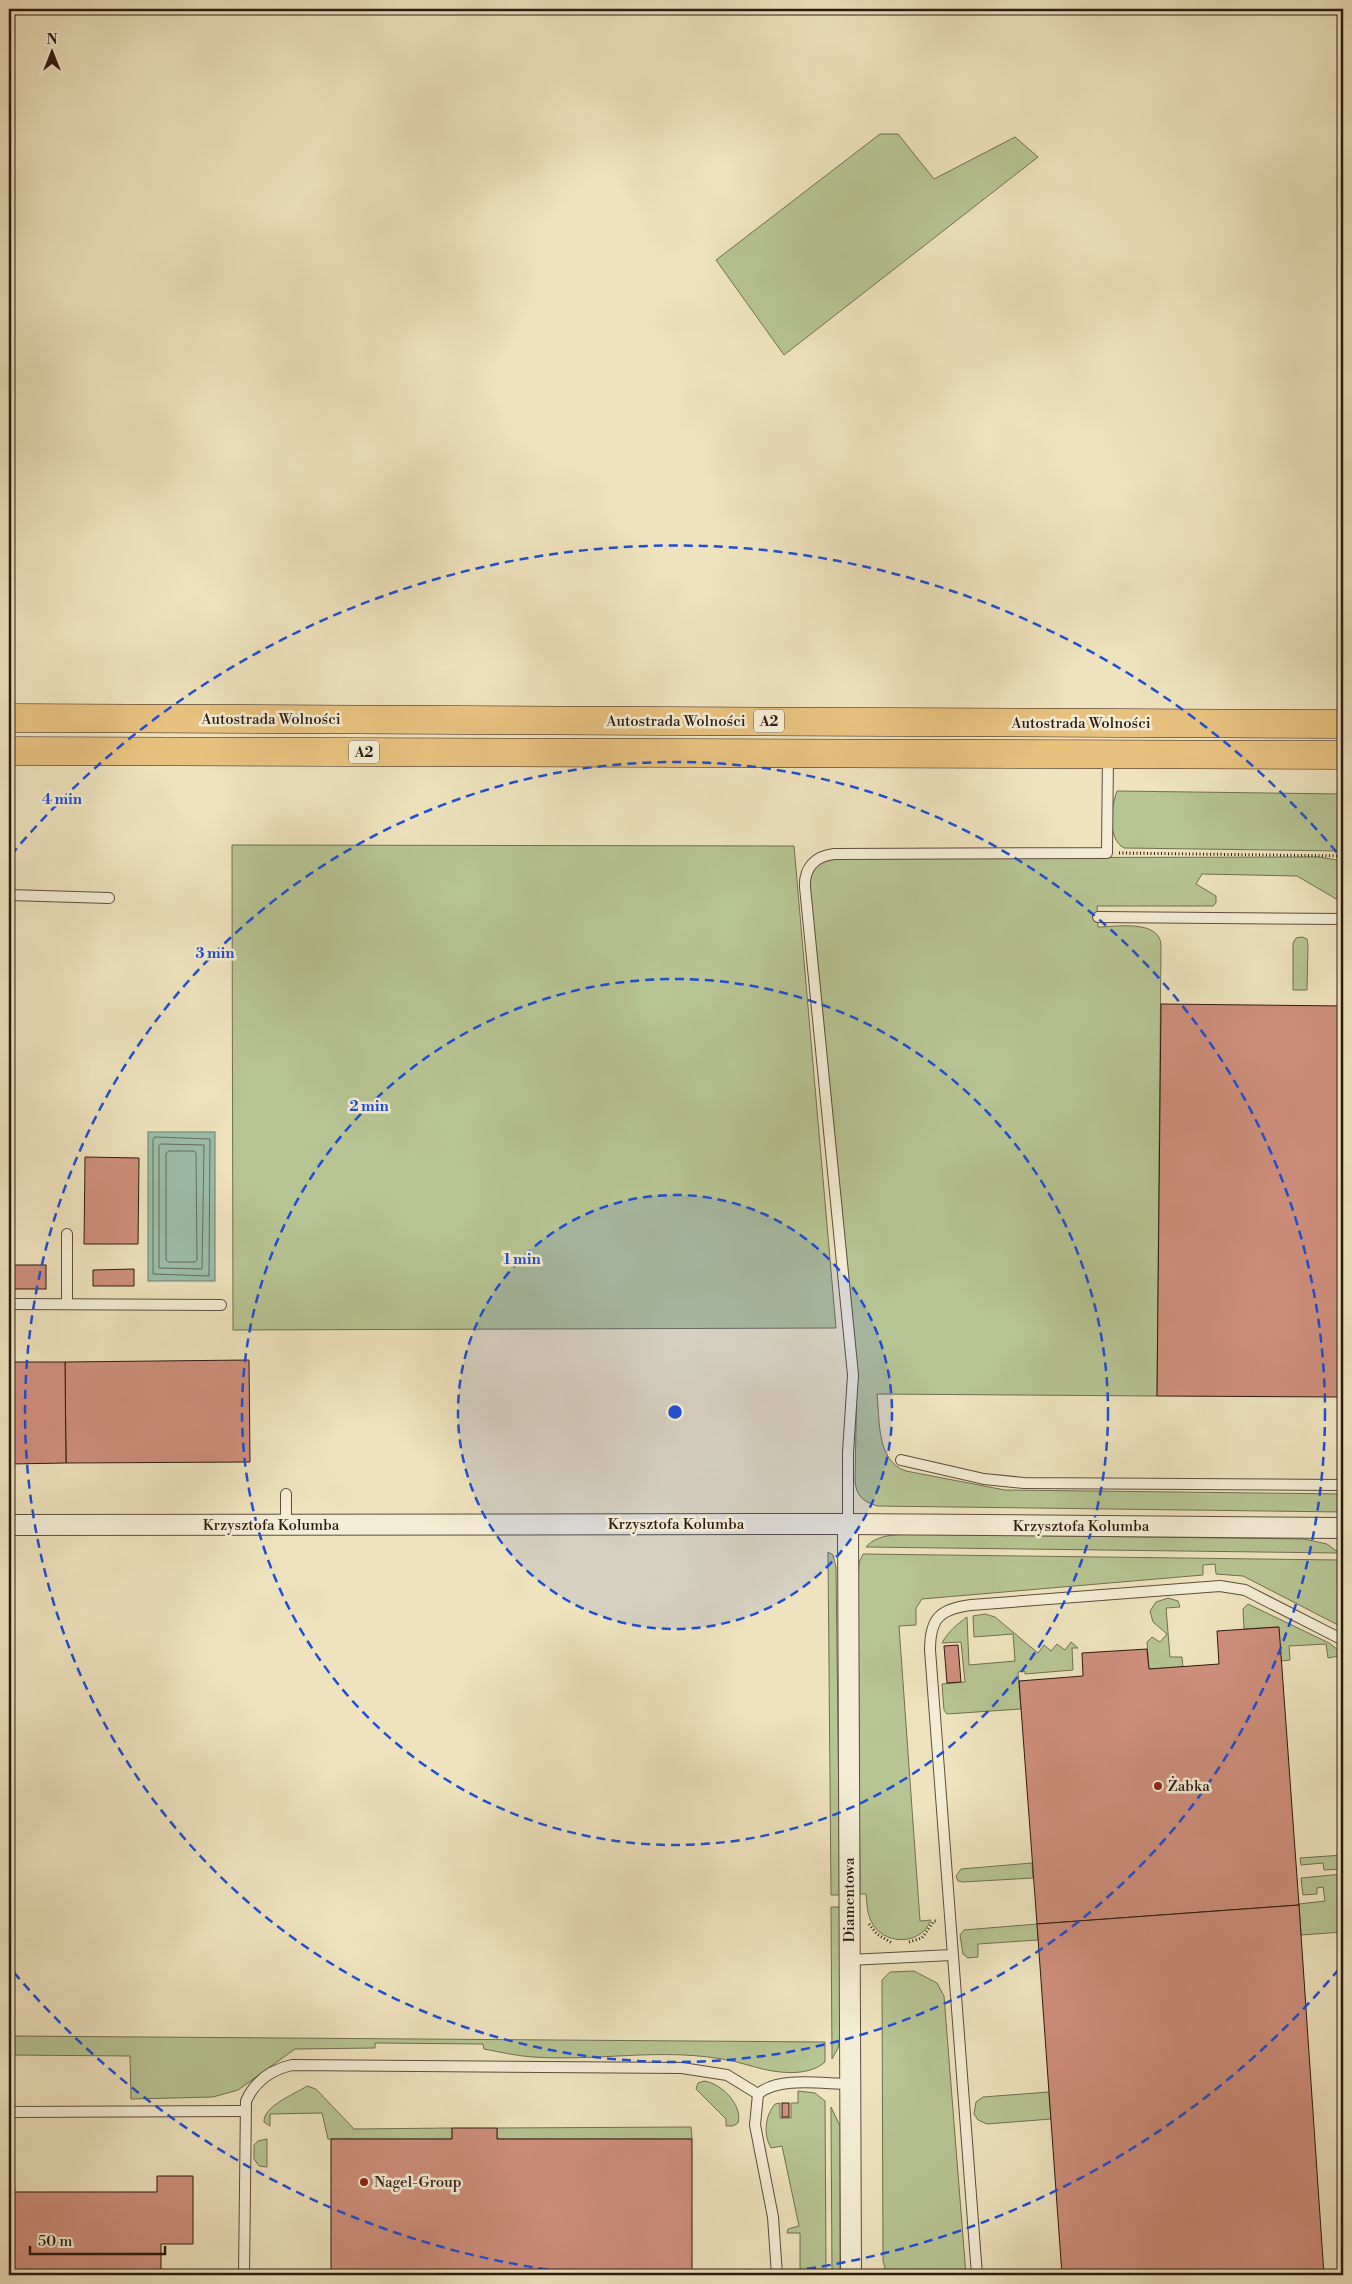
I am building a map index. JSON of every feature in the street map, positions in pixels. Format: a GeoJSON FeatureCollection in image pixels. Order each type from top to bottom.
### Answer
{"type":"FeatureCollection","features":[{"type":"Feature","properties":{"kind":"highway","name":"Autostrada Wolności"},"geometry":{"type":"LineString","coordinates":[[9,718],[1343,724]]}},
{"type":"Feature","properties":{"kind":"highway","name":"Autostrada Wolności"},"geometry":{"type":"LineString","coordinates":[[9,751],[1343,755]]}},
{"type":"Feature","properties":{"kind":"street","name":"Krzysztofa Kolumba"},"geometry":{"type":"LineString","coordinates":[[9,1526],[848,1524],[1343,1528]]}},
{"type":"Feature","properties":{"kind":"street","name":"Diamentowa"},"geometry":{"type":"LineString","coordinates":[[848,1524],[851,2275]]}},
{"type":"Feature","properties":{"kind":"lane"},"geometry":{"type":"LineString","coordinates":[[848,1524],[848,1453],[853,1375],[805,887],[807,871],[818,859],[834,854],[1107,853],[1108,754]]}},
{"type":"Feature","properties":{"kind":"lane"},"geometry":{"type":"LineString","coordinates":[[9,894],[109,898]]}},
{"type":"Feature","properties":{"kind":"lane"},"geometry":{"type":"LineString","coordinates":[[1098,917],[1343,919]]}},
{"type":"Feature","properties":{"kind":"lane"},"geometry":{"type":"LineString","coordinates":[[67,1234],[67,1304]]}},
{"type":"Feature","properties":{"kind":"lane"},"geometry":{"type":"LineString","coordinates":[[9,1304],[220,1305]]}},
{"type":"Feature","properties":{"kind":"lane"},"geometry":{"type":"LineString","coordinates":[[901,1460],[984,1479],[1024,1483],[1343,1485]]}},
{"type":"Feature","properties":{"kind":"lane"},"geometry":{"type":"LineString","coordinates":[[286,1494],[286,1525]]}},
{"type":"Feature","properties":{"kind":"lane"},"geometry":{"type":"LineString","coordinates":[[977,2275],[930,1650],[931,1628],[939,1615],[954,1608],[971,1604],[1220,1586],[1245,1590],[1343,1640]]}},
{"type":"Feature","properties":{"kind":"lane"},"geometry":{"type":"LineString","coordinates":[[849,1960],[952,1955]]}},
{"type":"Feature","properties":{"kind":"lane"},"geometry":{"type":"LineString","coordinates":[[244,2275],[244,2111],[250,2090],[258,2082],[280,2068],[292,2065],[689,2069],[726,2075],[758,2094]]}},
{"type":"Feature","properties":{"kind":"lane"},"geometry":{"type":"LineString","coordinates":[[776,2275],[773,2217],[755,2125],[758,2094],[764,2088],[782,2083],[850,2084]]}},
{"type":"Feature","properties":{"kind":"lane"},"geometry":{"type":"LineString","coordinates":[[9,2112],[244,2111]]}},
{"type":"Feature","properties":{"kind":"path"},"geometry":{"type":"LineString","coordinates":[[1107,853],[1343,856]]}},
{"type":"Feature","properties":{"kind":"path"},"geometry":{"type":"LineString","coordinates":[[867,1920],[877,1934],[895,1943]]}},
{"type":"Feature","properties":{"kind":"path"},"geometry":{"type":"LineString","coordinates":[[901,1943],[922,1938],[934,1921]]}},
{"type":"Feature","properties":{"kind":"shaded area"},"geometry":{"type":"Polygon","coordinates":[[[880,134],[898,134],[934,179],[1015,137],[1038,157],[784,355],[716,260],[880,134]]]}},
{"type":"Feature","properties":{"kind":"shaded area"},"geometry":{"type":"Polygon","coordinates":[[[1117,791],[1343,794],[1343,851],[1124,848],[1115,838],[1112,822],[1113,805],[1117,791]]]}},
{"type":"Feature","properties":{"kind":"shaded area"},"geometry":{"type":"Polygon","coordinates":[[[232,845],[794,846],[836,1328],[233,1330],[232,845]]]}},
{"type":"Feature","properties":{"kind":"shaded area"},"geometry":{"type":"Polygon","coordinates":[[[1319,857],[1343,861],[1343,903],[1297,876],[1202,874],[1196,884],[1216,896],[1216,903],[1213,906],[1097,906],[1098,927],[1135,926],[1144,928],[1158,936],[1161,944],[1157,1396],[877,1394],[881,1438],[884,1449],[896,1466],[906,1471],[1005,1490],[1343,1494],[1343,1512],[877,1506],[864,1500],[857,1491],[855,1482],[857,1375],[809,880],[816,867],[824,861],[838,858],[1319,857]]]}},
{"type":"Feature","properties":{"kind":"shaded area"},"geometry":{"type":"Polygon","coordinates":[[[1302,937],[1307,939],[1308,945],[1307,990],[1293,990],[1293,943],[1296,938],[1302,937]]]}},
{"type":"Feature","properties":{"kind":"shaded area"},"geometry":{"type":"Polygon","coordinates":[[[912,1534],[1304,1539],[1327,1544],[1339,1553],[866,1547],[881,1537],[912,1534]]]}},
{"type":"Feature","properties":{"kind":"shaded area"},"geometry":{"type":"Polygon","coordinates":[[[828,1552],[833,1555],[836,1567],[840,1895],[831,1895],[828,1552]]]}},
{"type":"Feature","properties":{"kind":"shaded area"},"geometry":{"type":"Polygon","coordinates":[[[863,1554],[1339,1560],[1343,1566],[1343,1625],[1338,1625],[1243,1576],[1216,1574],[1215,1564],[1203,1565],[1203,1575],[922,1599],[916,1608],[916,1625],[899,1626],[920,1921],[931,1920],[926,1929],[919,1935],[902,1940],[893,1939],[884,1935],[871,1921],[867,1908],[866,1894],[860,1894],[858,1585],[859,1563],[863,1554]]]}},
{"type":"Feature","properties":{"kind":"shaded area"},"geometry":{"type":"Polygon","coordinates":[[[1168,1598],[1178,1601],[1180,1607],[1166,1608],[1170,1657],[1182,1657],[1183,1667],[1149,1669],[1147,1642],[1152,1637],[1160,1642],[1167,1634],[1153,1622],[1150,1611],[1156,1602],[1168,1598]]]}},
{"type":"Feature","properties":{"kind":"shaded area"},"geometry":{"type":"Polygon","coordinates":[[[1248,1604],[1329,1643],[1338,1650],[1339,1656],[1328,1658],[1326,1644],[1289,1646],[1290,1660],[1281,1661],[1278,1627],[1244,1629],[1243,1609],[1248,1604]]]}},
{"type":"Feature","properties":{"kind":"shaded area"},"geometry":{"type":"Polygon","coordinates":[[[985,1614],[995,1617],[1038,1653],[1044,1645],[1051,1651],[1057,1644],[1065,1650],[1071,1642],[1078,1648],[1072,1648],[1073,1670],[1025,1674],[1025,1671],[1018,1672],[1021,1709],[947,1714],[944,1710],[942,1684],[965,1682],[961,1642],[942,1643],[956,1625],[967,1617],[969,1665],[1015,1661],[1013,1634],[974,1637],[973,1616],[985,1614]]]}},
{"type":"Feature","properties":{"kind":"shaded area"},"geometry":{"type":"Polygon","coordinates":[[[1343,1855],[1343,1869],[1324,1870],[1323,1863],[1301,1865],[1300,1858],[1343,1855]]]}},
{"type":"Feature","properties":{"kind":"shaded area"},"geometry":{"type":"Polygon","coordinates":[[[1032,1863],[1033,1878],[963,1882],[958,1881],[956,1876],[961,1869],[1032,1863]]]}},
{"type":"Feature","properties":{"kind":"shaded area"},"geometry":{"type":"Polygon","coordinates":[[[1343,1874],[1343,1932],[1301,1935],[1299,1904],[1325,1901],[1323,1887],[1317,1888],[1317,1894],[1303,1895],[1301,1878],[1343,1874]]]}},
{"type":"Feature","properties":{"kind":"shaded area"},"geometry":{"type":"Polygon","coordinates":[[[831,1907],[840,1907],[840,2036],[838,2048],[832,2059],[831,1907]]]}},
{"type":"Feature","properties":{"kind":"shaded area"},"geometry":{"type":"Polygon","coordinates":[[[1037,1924],[1038,1940],[978,1944],[978,1957],[968,1958],[963,1954],[960,1935],[964,1930],[1037,1924]]]}},
{"type":"Feature","properties":{"kind":"shaded area"},"geometry":{"type":"Polygon","coordinates":[[[914,1971],[937,1983],[944,1996],[966,2275],[887,2275],[883,2261],[882,1980],[890,1972],[914,1971]]]}},
{"type":"Feature","properties":{"kind":"shaded area"},"geometry":{"type":"Polygon","coordinates":[[[9,2036],[825,2042],[825,2062],[808,2071],[777,2072],[721,2059],[694,2056],[533,2057],[484,2049],[483,2044],[375,2043],[375,2048],[295,2049],[238,2090],[213,2097],[131,2099],[130,2056],[9,2055],[9,2036]]]}},
{"type":"Feature","properties":{"kind":"shaded area"},"geometry":{"type":"Polygon","coordinates":[[[704,2081],[724,2090],[734,2102],[739,2116],[738,2123],[733,2126],[726,2126],[726,2119],[696,2089],[698,2083],[704,2081]]]}},
{"type":"Feature","properties":{"kind":"shaded area"},"geometry":{"type":"Polygon","coordinates":[[[307,2086],[316,2089],[354,2129],[452,2128],[452,2139],[328,2139],[322,2113],[270,2114],[270,2126],[264,2122],[265,2116],[274,2106],[307,2086]]]}},
{"type":"Feature","properties":{"kind":"shaded area"},"geometry":{"type":"Polygon","coordinates":[[[798,2091],[815,2093],[825,2101],[826,2275],[800,2275],[800,2233],[787,2233],[788,2229],[799,2226],[782,2146],[771,2148],[766,2131],[769,2114],[775,2104],[780,2103],[780,2118],[791,2118],[791,2103],[798,2103],[798,2091]]]}},
{"type":"Feature","properties":{"kind":"shaded area"},"geometry":{"type":"Polygon","coordinates":[[[1049,2092],[1051,2119],[987,2124],[978,2120],[974,2114],[976,2102],[983,2097],[1049,2092]]]}},
{"type":"Feature","properties":{"kind":"shaded area"},"geometry":{"type":"Polygon","coordinates":[[[831,2107],[840,2126],[840,2275],[832,2275],[831,2107]]]}},
{"type":"Feature","properties":{"kind":"shaded area"},"geometry":{"type":"Polygon","coordinates":[[[691,2127],[692,2139],[497,2139],[497,2128],[691,2127]]]}},
{"type":"Feature","properties":{"kind":"shaded area"},"geometry":{"type":"Polygon","coordinates":[[[267,2139],[267,2167],[259,2166],[254,2159],[254,2145],[258,2141],[267,2139]]]}},
{"type":"Feature","properties":{"kind":"water"},"geometry":{"type":"Polygon","coordinates":[[[148,1132],[215,1132],[215,1281],[148,1281],[148,1132]]]}},
{"type":"Feature","properties":{"kind":"building"},"geometry":{"type":"Polygon","coordinates":[[[1161,1004],[1343,1006],[1343,1397],[1157,1396],[1161,1004]]]}},
{"type":"Feature","properties":{"kind":"building"},"geometry":{"type":"Polygon","coordinates":[[[85,1157],[139,1158],[138,1244],[84,1244],[85,1157]]]}},
{"type":"Feature","properties":{"kind":"building"},"geometry":{"type":"Polygon","coordinates":[[[9,1265],[46,1265],[46,1289],[9,1289],[9,1265]]]}},
{"type":"Feature","properties":{"kind":"building"},"geometry":{"type":"Polygon","coordinates":[[[134,1269],[134,1286],[93,1286],[93,1270],[134,1269]]]}},
{"type":"Feature","properties":{"kind":"building"},"geometry":{"type":"Polygon","coordinates":[[[249,1360],[250,1462],[66,1463],[65,1362],[249,1360]]]}},
{"type":"Feature","properties":{"kind":"building"},"geometry":{"type":"Polygon","coordinates":[[[9,1362],[65,1362],[66,1463],[9,1464],[9,1362]]]}},
{"type":"Feature","properties":{"kind":"building","name":"Żabka"},"geometry":{"type":"Polygon","coordinates":[[[1279,1627],[1299,1905],[1037,1924],[1019,1681],[1083,1676],[1082,1653],[1147,1649],[1149,1669],[1219,1664],[1217,1631],[1279,1627]]]}},
{"type":"Feature","properties":{"kind":"building"},"geometry":{"type":"Polygon","coordinates":[[[958,1645],[961,1682],[947,1683],[944,1646],[958,1645]]]}},
{"type":"Feature","properties":{"kind":"building"},"geometry":{"type":"Polygon","coordinates":[[[1299,1905],[1324,2275],[1062,2275],[1037,1924],[1299,1905]]]}},
{"type":"Feature","properties":{"kind":"building"},"geometry":{"type":"Polygon","coordinates":[[[782,2103],[789,2103],[789,2117],[782,2117],[782,2103]]]}},
{"type":"Feature","properties":{"kind":"building"},"geometry":{"type":"Polygon","coordinates":[[[452,2128],[497,2128],[497,2139],[692,2139],[692,2275],[331,2275],[331,2139],[452,2139],[452,2128]]]}},
{"type":"Feature","properties":{"kind":"building"},"geometry":{"type":"Polygon","coordinates":[[[157,2176],[193,2176],[193,2244],[161,2244],[161,2275],[9,2275],[9,2192],[157,2192],[157,2176]]]}},
{"type":"Feature","properties":{"kind":"place","name":"Żabka"},"geometry":{"type":"Point","coordinates":[1158,1786]}},
{"type":"Feature","properties":{"kind":"place","name":"Nagel-Group"},"geometry":{"type":"Point","coordinates":[364,2182]}}]}
